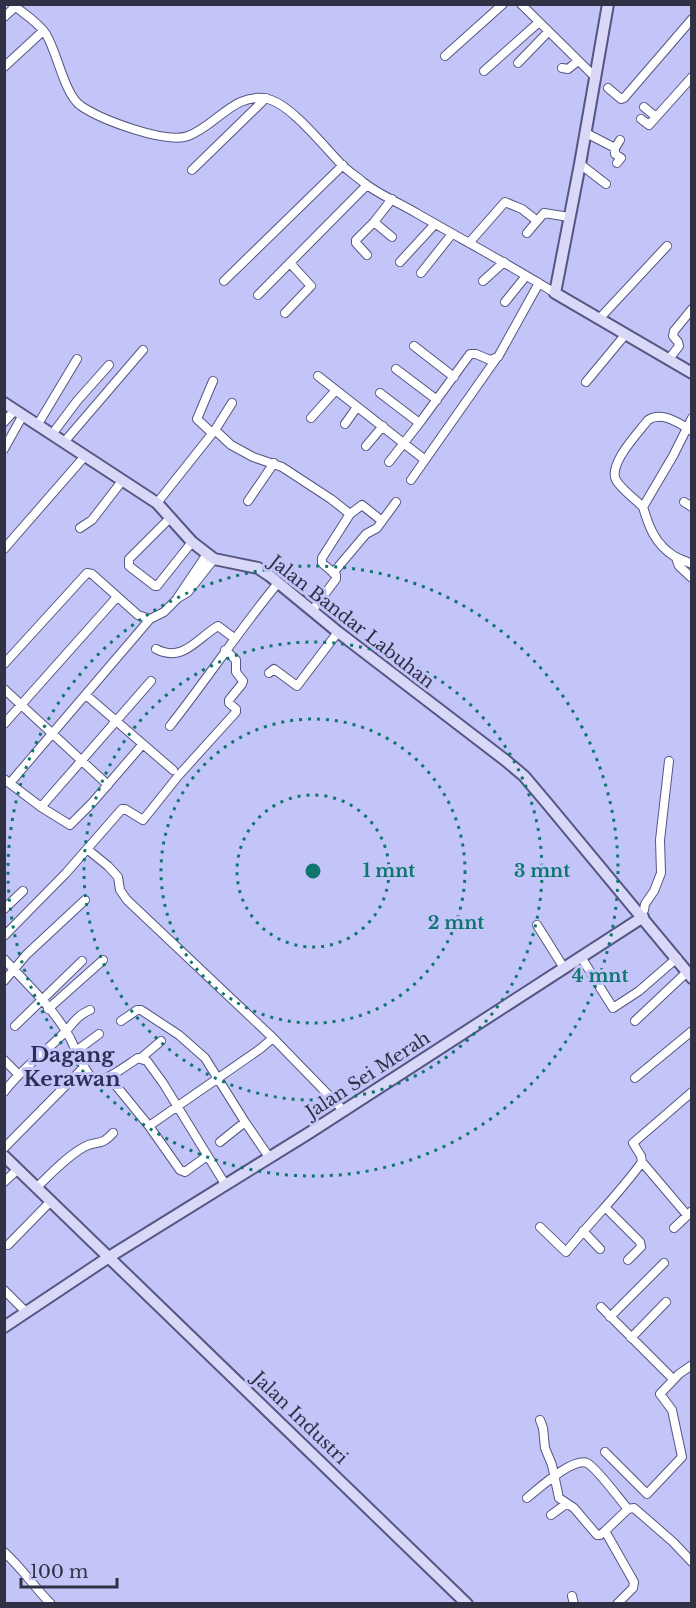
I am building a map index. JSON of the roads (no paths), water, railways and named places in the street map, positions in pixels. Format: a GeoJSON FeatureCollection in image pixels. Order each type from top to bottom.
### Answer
{"type":"FeatureCollection","features":[{"type":"Feature","properties":{"kind":"street"},"geometry":{"type":"LineString","coordinates":[[445,56],[503,4]]}},
{"type":"Feature","properties":{"kind":"street"},"geometry":{"type":"LineString","coordinates":[[521,4],[596,78]]}},
{"type":"Feature","properties":{"kind":"street"},"geometry":{"type":"LineString","coordinates":[[555,293],[608,4]]}},
{"type":"Feature","properties":{"kind":"street"},"geometry":{"type":"LineString","coordinates":[[4,17],[13,6],[43,31],[62,69],[69,92],[80,105],[133,129],[171,138],[188,136],[234,105],[252,99],[266,98],[280,104],[312,131],[342,165],[368,185],[692,373]]}},
{"type":"Feature","properties":{"kind":"street"},"geometry":{"type":"LineString","coordinates":[[608,88],[621,99],[624,98],[692,19]]}},
{"type":"Feature","properties":{"kind":"street"},"geometry":{"type":"LineString","coordinates":[[484,71],[538,23]]}},
{"type":"Feature","properties":{"kind":"street"},"geometry":{"type":"LineString","coordinates":[[4,67],[43,31]]}},
{"type":"Feature","properties":{"kind":"street"},"geometry":{"type":"LineString","coordinates":[[518,63],[548,32]]}},
{"type":"Feature","properties":{"kind":"street"},"geometry":{"type":"LineString","coordinates":[[562,68],[568,69],[578,61]]}},
{"type":"Feature","properties":{"kind":"street"},"geometry":{"type":"LineString","coordinates":[[641,119],[649,124],[692,77]]}},
{"type":"Feature","properties":{"kind":"street"},"geometry":{"type":"LineString","coordinates":[[192,170],[266,98]]}},
{"type":"Feature","properties":{"kind":"street"},"geometry":{"type":"LineString","coordinates":[[644,107],[656,117]]}},
{"type":"Feature","properties":{"kind":"street"},"geometry":{"type":"LineString","coordinates":[[586,133],[615,148]]}},
{"type":"Feature","properties":{"kind":"street"},"geometry":{"type":"LineString","coordinates":[[617,164],[621,158],[615,154],[615,148],[621,140]]}},
{"type":"Feature","properties":{"kind":"street"},"geometry":{"type":"LineString","coordinates":[[580,164],[606,184]]}},
{"type":"Feature","properties":{"kind":"street"},"geometry":{"type":"LineString","coordinates":[[224,281],[342,165]]}},
{"type":"Feature","properties":{"kind":"street"},"geometry":{"type":"LineString","coordinates":[[258,295],[368,185]]}},
{"type":"Feature","properties":{"kind":"street"},"geometry":{"type":"LineString","coordinates":[[367,255],[356,240],[392,199]]}},
{"type":"Feature","properties":{"kind":"street"},"geometry":{"type":"LineString","coordinates":[[469,243],[505,202],[522,209],[536,220]]}},
{"type":"Feature","properties":{"kind":"street"},"geometry":{"type":"LineString","coordinates":[[527,233],[544,213],[568,217]]}},
{"type":"Feature","properties":{"kind":"street"},"geometry":{"type":"LineString","coordinates":[[374,222],[392,237]]}},
{"type":"Feature","properties":{"kind":"street"},"geometry":{"type":"LineString","coordinates":[[400,262],[435,224]]}},
{"type":"Feature","properties":{"kind":"street"},"geometry":{"type":"LineString","coordinates":[[421,273],[452,234]]}},
{"type":"Feature","properties":{"kind":"street"},"geometry":{"type":"LineString","coordinates":[[599,320],[667,246]]}},
{"type":"Feature","properties":{"kind":"street"},"geometry":{"type":"LineString","coordinates":[[483,281],[504,262]]}},
{"type":"Feature","properties":{"kind":"street"},"geometry":{"type":"LineString","coordinates":[[285,313],[311,286],[290,263]]}},
{"type":"Feature","properties":{"kind":"street"},"geometry":{"type":"LineString","coordinates":[[505,302],[526,276]]}},
{"type":"Feature","properties":{"kind":"street"},"geometry":{"type":"LineString","coordinates":[[411,480],[496,359],[539,283]]}},
{"type":"Feature","properties":{"kind":"street"},"geometry":{"type":"LineString","coordinates":[[669,360],[679,346],[673,336],[674,331],[692,309]]}},
{"type":"Feature","properties":{"kind":"street"},"geometry":{"type":"LineString","coordinates":[[586,382],[625,335]]}},
{"type":"Feature","properties":{"kind":"street"},"geometry":{"type":"LineString","coordinates":[[414,346],[454,377]]}},
{"type":"Feature","properties":{"kind":"street"},"geometry":{"type":"LineString","coordinates":[[65,441],[143,350]]}},
{"type":"Feature","properties":{"kind":"street"},"geometry":{"type":"LineString","coordinates":[[389,462],[473,353],[490,360],[496,359]]}},
{"type":"Feature","properties":{"kind":"street"},"geometry":{"type":"LineString","coordinates":[[39,424],[77,359]]}},
{"type":"Feature","properties":{"kind":"street"},"geometry":{"type":"LineString","coordinates":[[53,434],[77,401],[109,365]]}},
{"type":"Feature","properties":{"kind":"street"},"geometry":{"type":"LineString","coordinates":[[396,369],[437,400]]}},
{"type":"Feature","properties":{"kind":"street"},"geometry":{"type":"LineString","coordinates":[[318,376],[425,460]]}},
{"type":"Feature","properties":{"kind":"street"},"geometry":{"type":"LineString","coordinates":[[213,381],[197,418],[199,423],[231,445],[253,457],[274,464],[332,499],[350,514]]}},
{"type":"Feature","properties":{"kind":"street"},"geometry":{"type":"LineString","coordinates":[[311,418],[336,390]]}},
{"type":"Feature","properties":{"kind":"street"},"geometry":{"type":"LineString","coordinates":[[380,393],[418,422],[421,421]]}},
{"type":"Feature","properties":{"kind":"street","name":"Jalan Bandar Labuhan"},"geometry":{"type":"LineString","coordinates":[[4,403],[158,503],[192,542],[210,556],[258,568],[505,760],[524,776],[686,967]]}},
{"type":"Feature","properties":{"kind":"street"},"geometry":{"type":"LineString","coordinates":[[158,503],[214,432],[232,403]]}},
{"type":"Feature","properties":{"kind":"street"},"geometry":{"type":"LineString","coordinates":[[345,424],[357,407]]}},
{"type":"Feature","properties":{"kind":"street"},"geometry":{"type":"LineString","coordinates":[[4,422],[19,413]]}},
{"type":"Feature","properties":{"kind":"street"},"geometry":{"type":"LineString","coordinates":[[4,449],[19,413]]}},
{"type":"Feature","properties":{"kind":"street"},"geometry":{"type":"LineString","coordinates":[[689,430],[667,417],[652,417],[616,463],[615,478],[620,486],[643,507],[657,542],[692,578]]}},
{"type":"Feature","properties":{"kind":"street"},"geometry":{"type":"LineString","coordinates":[[643,507],[689,430],[692,418]]}},
{"type":"Feature","properties":{"kind":"street"},"geometry":{"type":"LineString","coordinates":[[366,446],[382,426]]}},
{"type":"Feature","properties":{"kind":"street"},"geometry":{"type":"LineString","coordinates":[[4,549],[85,456]]}},
{"type":"Feature","properties":{"kind":"street"},"geometry":{"type":"LineString","coordinates":[[248,501],[274,464]]}},
{"type":"Feature","properties":{"kind":"street"},"geometry":{"type":"LineString","coordinates":[[80,528],[92,520],[122,481]]}},
{"type":"Feature","properties":{"kind":"street"},"geometry":{"type":"LineString","coordinates":[[333,573],[366,534],[377,528],[396,502]]}},
{"type":"Feature","properties":{"kind":"street"},"geometry":{"type":"LineString","coordinates":[[684,502],[692,507]]}},
{"type":"Feature","properties":{"kind":"street"},"geometry":{"type":"LineString","coordinates":[[312,611],[336,575],[322,563],[322,558],[350,514],[362,505],[382,521]]}},
{"type":"Feature","properties":{"kind":"street"},"geometry":{"type":"LineString","coordinates":[[170,518],[129,559],[129,566],[157,586],[192,542]]}},
{"type":"Feature","properties":{"kind":"street"},"geometry":{"type":"LineString","coordinates":[[142,745],[70,825],[41,807],[8,781],[52,734],[150,619],[164,612],[178,598],[210,556]]}},
{"type":"Feature","properties":{"kind":"street"},"geometry":{"type":"LineString","coordinates":[[675,558],[692,564]]}},
{"type":"Feature","properties":{"kind":"street"},"geometry":{"type":"LineString","coordinates":[[4,664],[87,573],[92,574],[141,617],[150,619]]}},
{"type":"Feature","properties":{"kind":"street"},"geometry":{"type":"LineString","coordinates":[[170,726],[234,638],[278,583]]}},
{"type":"Feature","properties":{"kind":"street"},"geometry":{"type":"LineString","coordinates":[[4,724],[117,597]]}},
{"type":"Feature","properties":{"kind":"street"},"geometry":{"type":"LineString","coordinates":[[156,649],[166,654],[180,653],[218,626],[234,638]]}},
{"type":"Feature","properties":{"kind":"street"},"geometry":{"type":"LineString","coordinates":[[269,673],[274,669],[297,686],[338,632]]}},
{"type":"Feature","properties":{"kind":"street"},"geometry":{"type":"LineString","coordinates":[[4,936],[122,809],[125,808],[142,820],[236,712],[237,709],[229,703],[229,700],[243,681],[236,672],[236,660],[225,650]]}},
{"type":"Feature","properties":{"kind":"street"},"geometry":{"type":"LineString","coordinates":[[41,807],[151,681]]}},
{"type":"Feature","properties":{"kind":"street"},"geometry":{"type":"LineString","coordinates":[[4,689],[108,785]]}},
{"type":"Feature","properties":{"kind":"street"},"geometry":{"type":"LineString","coordinates":[[86,695],[173,771]]}},
{"type":"Feature","properties":{"kind":"street"},"geometry":{"type":"LineString","coordinates":[[642,916],[645,904],[654,891],[661,873],[660,840],[669,761]]}},
{"type":"Feature","properties":{"kind":"street"},"geometry":{"type":"LineString","coordinates":[[87,849],[118,877],[119,889],[127,900],[273,1038],[343,1110]]}},
{"type":"Feature","properties":{"kind":"street"},"geometry":{"type":"LineString","coordinates":[[4,909],[23,891]]}},
{"type":"Feature","properties":{"kind":"street"},"geometry":{"type":"LineString","coordinates":[[4,981],[13,969],[85,900]]}},
{"type":"Feature","properties":{"kind":"street","name":"Jalan Sei Merah"},"geometry":{"type":"LineString","coordinates":[[4,1327],[109,1257],[343,1110],[642,916]]}},
{"type":"Feature","properties":{"kind":"street"},"geometry":{"type":"LineString","coordinates":[[537,925],[564,968]]}},
{"type":"Feature","properties":{"kind":"street"},"geometry":{"type":"LineString","coordinates":[[581,957],[613,1008],[686,967]]}},
{"type":"Feature","properties":{"kind":"street"},"geometry":{"type":"LineString","coordinates":[[4,959],[66,1031],[84,1067],[95,1080],[100,1081],[109,1077],[141,1058],[160,1041]]}},
{"type":"Feature","properties":{"kind":"street"},"geometry":{"type":"LineString","coordinates":[[48,1009],[103,960]]}},
{"type":"Feature","properties":{"kind":"street"},"geometry":{"type":"LineString","coordinates":[[15,1026],[82,961]]}},
{"type":"Feature","properties":{"kind":"street"},"geometry":{"type":"LineString","coordinates":[[635,1021],[686,967]]}},
{"type":"Feature","properties":{"kind":"street"},"geometry":{"type":"LineString","coordinates":[[4,1092],[18,1074],[66,1031],[76,1018],[90,1010]]}},
{"type":"Feature","properties":{"kind":"street"},"geometry":{"type":"LineString","coordinates":[[122,1021],[137,1010],[141,1011],[179,1035],[198,1051],[219,1078],[269,1157]]}},
{"type":"Feature","properties":{"kind":"street"},"geometry":{"type":"LineString","coordinates":[[635,1078],[692,1031]]}},
{"type":"Feature","properties":{"kind":"street"},"geometry":{"type":"LineString","coordinates":[[76,1051],[99,1034]]}},
{"type":"Feature","properties":{"kind":"street"},"geometry":{"type":"LineString","coordinates":[[149,1126],[273,1038]]}},
{"type":"Feature","properties":{"kind":"street"},"geometry":{"type":"LineString","coordinates":[[141,1058],[147,1061],[163,1083],[225,1184]]}},
{"type":"Feature","properties":{"kind":"street"},"geometry":{"type":"LineString","coordinates":[[4,1060],[18,1074]]}},
{"type":"Feature","properties":{"kind":"street"},"geometry":{"type":"LineString","coordinates":[[4,1148],[84,1067]]}},
{"type":"Feature","properties":{"kind":"street"},"geometry":{"type":"LineString","coordinates":[[109,1077],[183,1172],[207,1156]]}},
{"type":"Feature","properties":{"kind":"street"},"geometry":{"type":"LineString","coordinates":[[674,1228],[689,1213],[642,1162],[633,1143],[692,1092]]}},
{"type":"Feature","properties":{"kind":"street"},"geometry":{"type":"LineString","coordinates":[[220,1142],[245,1122]]}},
{"type":"Feature","properties":{"kind":"street"},"geometry":{"type":"LineString","coordinates":[[36,1188],[76,1152],[89,1145],[102,1143],[113,1133]]}},
{"type":"Feature","properties":{"kind":"street","name":"Jalan Industri"},"geometry":{"type":"LineString","coordinates":[[4,1156],[467,1604]]}},
{"type":"Feature","properties":{"kind":"street"},"geometry":{"type":"LineString","coordinates":[[540,1227],[566,1252],[620,1192],[642,1162]]}},
{"type":"Feature","properties":{"kind":"street"},"geometry":{"type":"LineString","coordinates":[[4,1182],[18,1169]]}},
{"type":"Feature","properties":{"kind":"street"},"geometry":{"type":"LineString","coordinates":[[8,1245],[50,1202]]}},
{"type":"Feature","properties":{"kind":"street"},"geometry":{"type":"LineString","coordinates":[[605,1207],[640,1242],[641,1247],[628,1260]]}},
{"type":"Feature","properties":{"kind":"street"},"geometry":{"type":"LineString","coordinates":[[583,1231],[600,1249]]}},
{"type":"Feature","properties":{"kind":"street"},"geometry":{"type":"LineString","coordinates":[[610,1317],[664,1263]]}},
{"type":"Feature","properties":{"kind":"street"},"geometry":{"type":"LineString","coordinates":[[4,1290],[26,1312]]}},
{"type":"Feature","properties":{"kind":"street"},"geometry":{"type":"LineString","coordinates":[[631,1338],[666,1302]]}},
{"type":"Feature","properties":{"kind":"street"},"geometry":{"type":"LineString","coordinates":[[602,1307],[674,1379]]}},
{"type":"Feature","properties":{"kind":"street"},"geometry":{"type":"LineString","coordinates":[[605,1452],[646,1494],[682,1457],[672,1410],[660,1394],[692,1365]]}},
{"type":"Feature","properties":{"kind":"street"},"geometry":{"type":"LineString","coordinates":[[540,1420],[559,1498],[573,1508],[597,1535],[600,1535],[628,1509],[634,1508],[692,1562]]}},
{"type":"Feature","properties":{"kind":"street"},"geometry":{"type":"LineString","coordinates":[[527,1498],[577,1462],[587,1463],[628,1509]]}},
{"type":"Feature","properties":{"kind":"street"},"geometry":{"type":"LineString","coordinates":[[551,1515],[566,1504]]}},
{"type":"Feature","properties":{"kind":"street"},"geometry":{"type":"LineString","coordinates":[[604,1531],[634,1582],[633,1588],[617,1604]]}},
{"type":"Feature","properties":{"kind":"street"},"geometry":{"type":"LineString","coordinates":[[4,1552],[22,1569],[37,1590],[51,1604]]}},
{"type":"Feature","properties":{"kind":"district","name":"Dagang Kerawan"},"geometry":{"type":"Point","coordinates":[72,1067]}}]}
